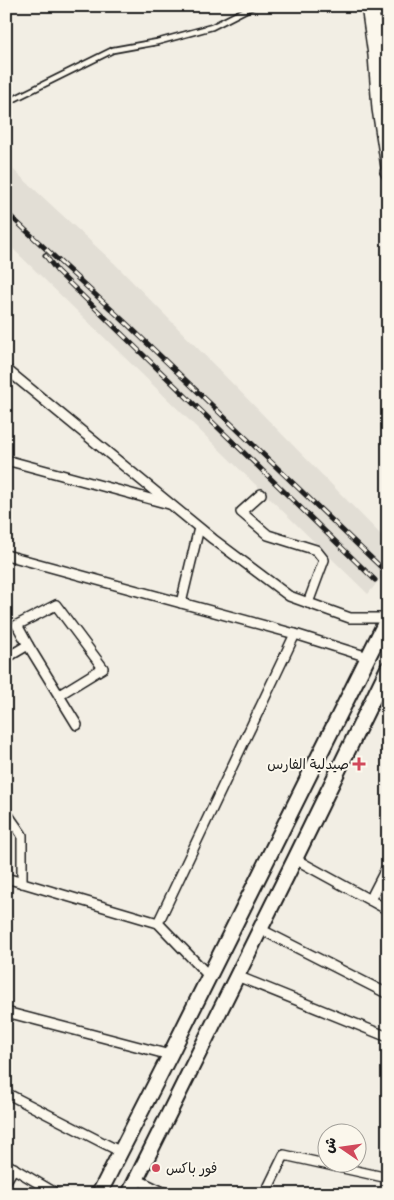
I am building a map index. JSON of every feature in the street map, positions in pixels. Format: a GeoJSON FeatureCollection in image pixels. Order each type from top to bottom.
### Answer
{"type":"FeatureCollection","features":[{"type":"Feature","properties":{"kind":"main road"},"geometry":{"type":"LineString","coordinates":[[99,1194],[387,618]]}},
{"type":"Feature","properties":{"kind":"main road"},"geometry":{"type":"LineString","coordinates":[[128,1194],[388,668]]}},
{"type":"Feature","properties":{"kind":"street"},"geometry":{"type":"LineString","coordinates":[[366,6],[373,55],[377,109],[387,166],[385,172],[388,177]]}},
{"type":"Feature","properties":{"kind":"street"},"geometry":{"type":"LineString","coordinates":[[373,6],[388,131]]}},
{"type":"Feature","properties":{"kind":"street"},"geometry":{"type":"LineString","coordinates":[[6,369],[199,528],[289,596],[350,618],[387,618]]}},
{"type":"Feature","properties":{"kind":"street"},"geometry":{"type":"LineString","coordinates":[[6,460],[171,505]]}},
{"type":"Feature","properties":{"kind":"street"},"geometry":{"type":"LineString","coordinates":[[261,494],[241,512],[268,535],[316,550],[324,560],[308,602]]}},
{"type":"Feature","properties":{"kind":"street"},"geometry":{"type":"LineString","coordinates":[[182,603],[199,528]]}},
{"type":"Feature","properties":{"kind":"street"},"geometry":{"type":"LineString","coordinates":[[6,555],[295,634],[368,657]]}},
{"type":"Feature","properties":{"kind":"street"},"geometry":{"type":"LineString","coordinates":[[58,695],[103,668],[56,605],[17,625],[28,645],[58,695],[77,725]]}},
{"type":"Feature","properties":{"kind":"street"},"geometry":{"type":"LineString","coordinates":[[158,923],[295,634]]}},
{"type":"Feature","properties":{"kind":"street"},"geometry":{"type":"LineString","coordinates":[[6,658],[28,645]]}},
{"type":"Feature","properties":{"kind":"street"},"geometry":{"type":"LineString","coordinates":[[6,812],[22,835],[22,883]]}},
{"type":"Feature","properties":{"kind":"street"},"geometry":{"type":"LineString","coordinates":[[295,859],[388,910]]}},
{"type":"Feature","properties":{"kind":"street"},"geometry":{"type":"LineString","coordinates":[[370,900],[388,865]]}},
{"type":"Feature","properties":{"kind":"street"},"geometry":{"type":"LineString","coordinates":[[6,878],[158,923],[209,976]]}},
{"type":"Feature","properties":{"kind":"street"},"geometry":{"type":"LineString","coordinates":[[260,929],[388,994]]}},
{"type":"Feature","properties":{"kind":"street"},"geometry":{"type":"LineString","coordinates":[[237,976],[388,1037]]}},
{"type":"Feature","properties":{"kind":"street"},"geometry":{"type":"LineString","coordinates":[[6,1012],[170,1055]]}},
{"type":"Feature","properties":{"kind":"street"},"geometry":{"type":"LineString","coordinates":[[6,1093],[121,1152]]}},
{"type":"Feature","properties":{"kind":"street"},"geometry":{"type":"LineString","coordinates":[[265,1194],[284,1155],[388,1178]]}},
{"type":"Feature","properties":{"kind":"street"},"geometry":{"type":"LineString","coordinates":[[6,1181],[10,1166],[57,1194]]}},
{"type":"Feature","properties":{"kind":"street"},"geometry":{"type":"LineString","coordinates":[[136,1179],[167,1194]]}},
{"type":"Feature","properties":{"kind":"lane"},"geometry":{"type":"LineString","coordinates":[[12,100],[113,50],[157,42],[212,27],[253,6]]}},
{"type":"Feature","properties":{"kind":"shaded area"},"geometry":{"type":"Polygon","coordinates":[[[6,163],[114,263],[388,542],[388,569],[368,594],[6,242],[6,163]]]}},
{"type":"Feature","properties":{"kind":"railway"},"geometry":{"type":"LineString","coordinates":[[6,212],[127,324],[386,572]]}},
{"type":"Feature","properties":{"kind":"railway"},"geometry":{"type":"LineString","coordinates":[[45,255],[57,271],[375,580]]}},
{"type":"Feature","properties":{"kind":"place","name":"صيدلية الفارس"},"geometry":{"type":"Point","coordinates":[359,764]}},
{"type":"Feature","properties":{"kind":"place","name":"فور باكس"},"geometry":{"type":"Point","coordinates":[156,1168]}}]}
